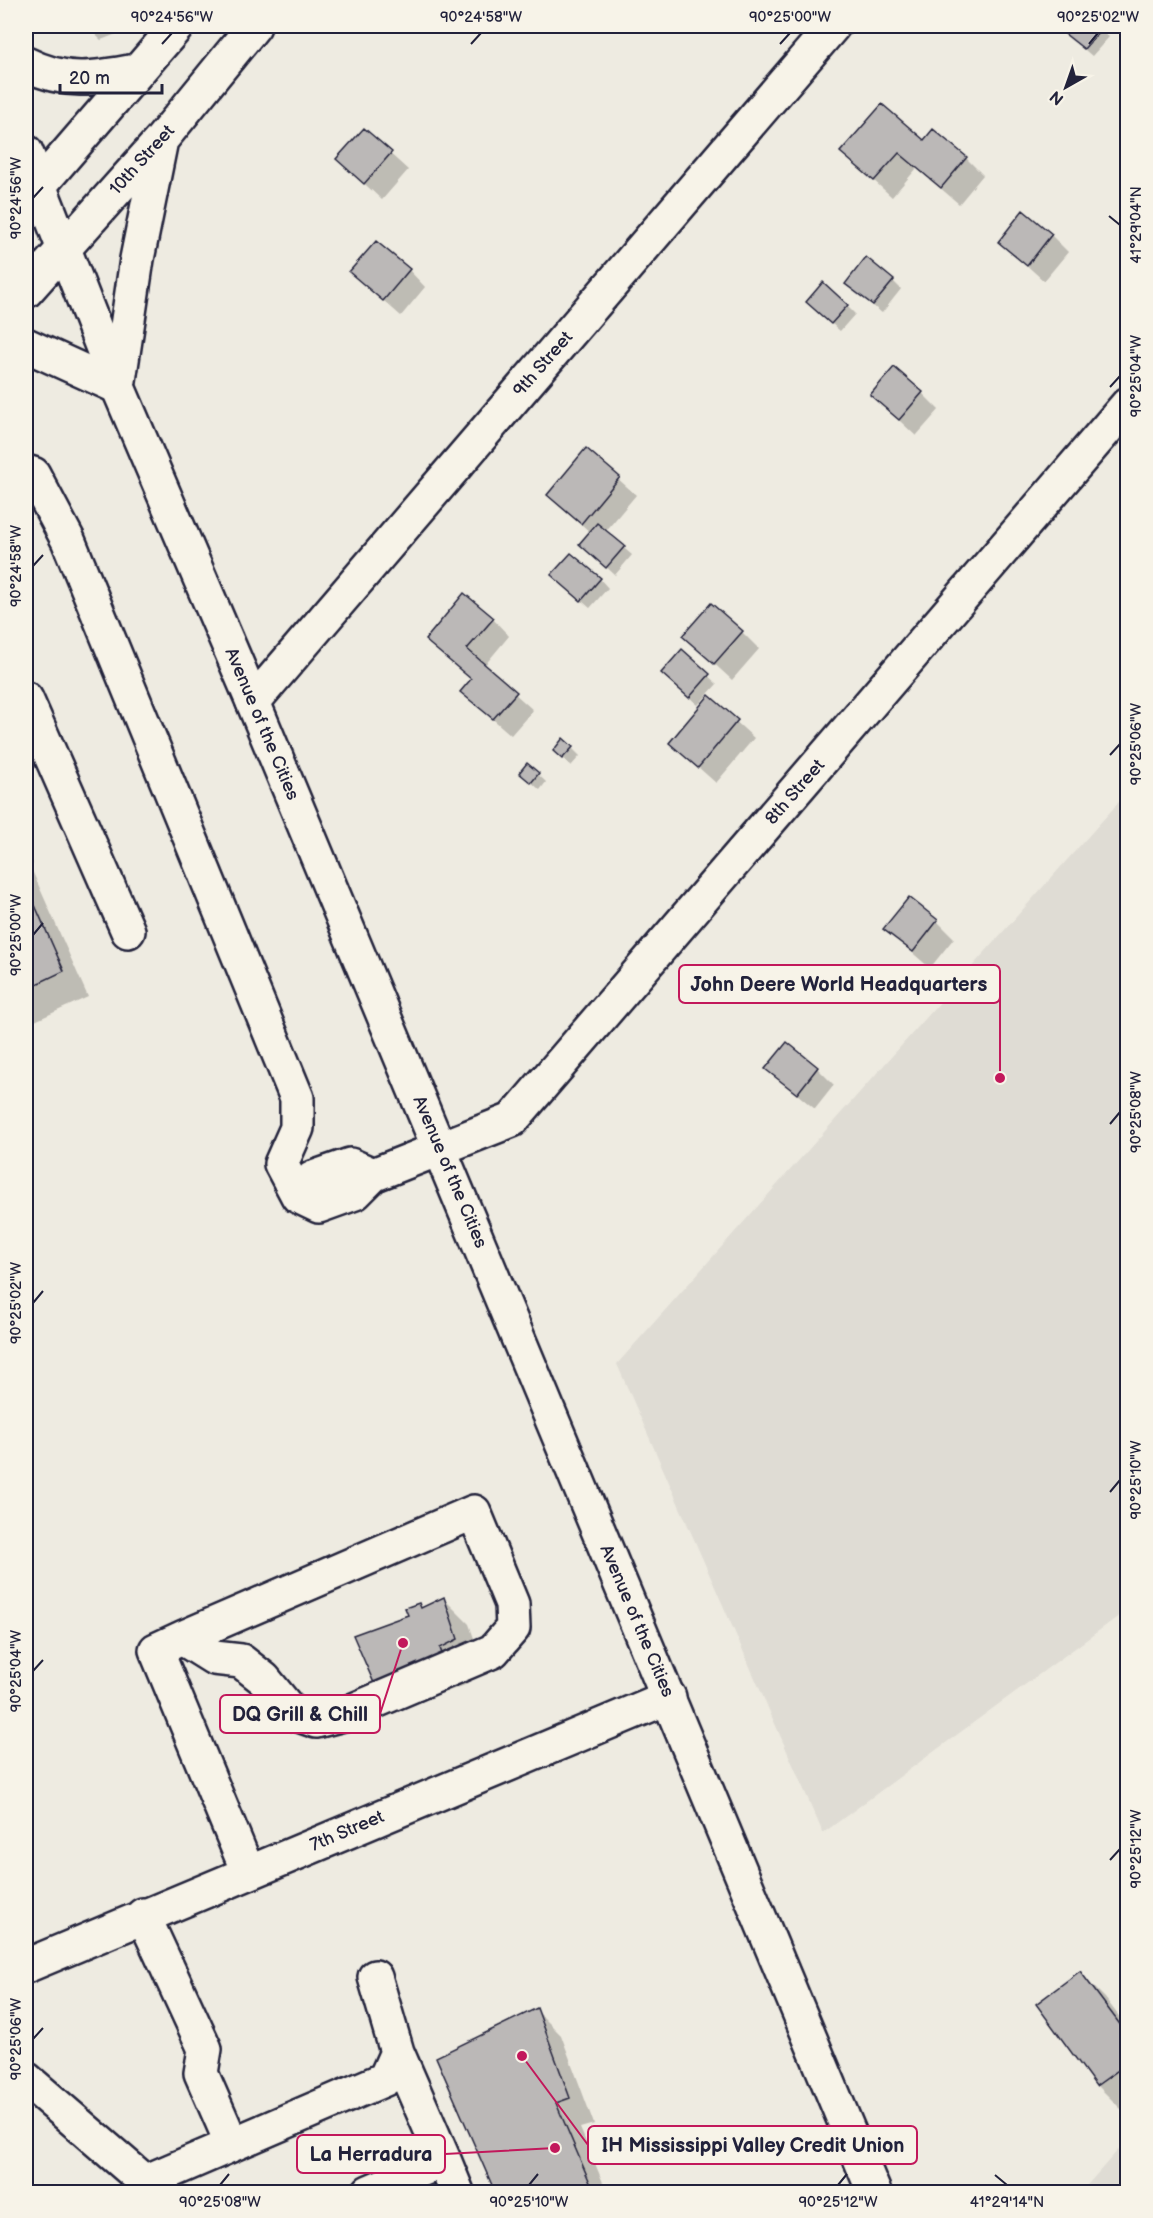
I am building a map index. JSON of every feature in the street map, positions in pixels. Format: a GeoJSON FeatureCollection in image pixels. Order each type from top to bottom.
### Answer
{"type":"FeatureCollection","features":[{"type":"Feature","properties":{"kind":"street"},"geometry":{"type":"LineString","coordinates":[[33,193],[177,26]]}},
{"type":"Feature","properties":{"kind":"street","name":"10th Street"},"geometry":{"type":"LineString","coordinates":[[26,291],[161,140],[254,26]]}},
{"type":"Feature","properties":{"kind":"street","name":"9th Street"},"geometry":{"type":"LineString","coordinates":[[253,702],[833,26]]}},
{"type":"Feature","properties":{"kind":"street"},"geometry":{"type":"LineString","coordinates":[[26,64],[61,78],[86,80],[136,71]]}},
{"type":"Feature","properties":{"kind":"street"},"geometry":{"type":"LineString","coordinates":[[26,345],[118,387],[137,259],[161,140]]}},
{"type":"Feature","properties":{"kind":"street","name":"Avenue of the Cities"},"geometry":{"type":"LineString","coordinates":[[26,152],[33,193],[63,248],[118,387],[253,702],[874,2193],[866,2174]]}},
{"type":"Feature","properties":{"kind":"street","name":"8th Street"},"geometry":{"type":"LineString","coordinates":[[26,472],[33,474],[68,540],[297,1098],[297,1128],[281,1164],[298,1196],[319,1206],[355,1193],[373,1175],[512,1120],[1128,404]]}},
{"type":"Feature","properties":{"kind":"street"},"geometry":{"type":"LineString","coordinates":[[26,699],[128,931]]}},
{"type":"Feature","properties":{"kind":"street"},"geometry":{"type":"LineString","coordinates":[[182,1638],[214,1658],[241,1661],[264,1679],[291,1712],[316,1721],[347,1713],[493,1651],[513,1628],[512,1604],[474,1512],[182,1638],[156,1650],[248,1872]]}},
{"type":"Feature","properties":{"kind":"street","name":"7th Street"},"geometry":{"type":"LineString","coordinates":[[26,1966],[143,1915],[669,1697]]}},
{"type":"Feature","properties":{"kind":"street"},"geometry":{"type":"LineString","coordinates":[[143,1915],[205,2049],[201,2073],[232,2144]]}},
{"type":"Feature","properties":{"kind":"street"},"geometry":{"type":"LineString","coordinates":[[375,1977],[397,2052],[457,2193]]}},
{"type":"Feature","properties":{"kind":"street"},"geometry":{"type":"LineString","coordinates":[[26,2079],[151,2187],[232,2144],[385,2079],[397,2052]]}},
{"type":"Feature","properties":{"kind":"street"},"geometry":{"type":"LineString","coordinates":[[369,2193],[444,2160]]}},
{"type":"Feature","properties":{"kind":"shaded area"},"geometry":{"type":"Polygon","coordinates":[[[1127,793],[1127,1610],[823,1833],[617,1364],[1127,793]]]}},
{"type":"Feature","properties":{"kind":"shaded area"},"geometry":{"type":"Polygon","coordinates":[[[1127,2140],[1127,2192],[1081,2192],[1127,2140]]]}},
{"type":"Feature","properties":{"kind":"building"},"geometry":{"type":"Polygon","coordinates":[[[1055,26],[1099,26],[1102,28],[1084,49],[1055,26]]]}},
{"type":"Feature","properties":{"kind":"building"},"geometry":{"type":"Polygon","coordinates":[[[882,104],[924,140],[933,129],[967,157],[941,188],[899,153],[874,181],[840,152],[882,104]]]}},
{"type":"Feature","properties":{"kind":"building"},"geometry":{"type":"Polygon","coordinates":[[[364,128],[392,152],[364,184],[336,159],[364,128]]]}},
{"type":"Feature","properties":{"kind":"building"},"geometry":{"type":"Polygon","coordinates":[[[1023,210],[1052,234],[1027,266],[998,242],[1023,210]]]}},
{"type":"Feature","properties":{"kind":"building"},"geometry":{"type":"Polygon","coordinates":[[[376,241],[410,269],[383,301],[349,272],[376,241]]]}},
{"type":"Feature","properties":{"kind":"building"},"geometry":{"type":"Polygon","coordinates":[[[866,257],[894,280],[873,305],[845,284],[866,257]]]}},
{"type":"Feature","properties":{"kind":"building"},"geometry":{"type":"Polygon","coordinates":[[[823,282],[848,305],[831,324],[806,302],[823,282]]]}},
{"type":"Feature","properties":{"kind":"building"},"geometry":{"type":"Polygon","coordinates":[[[894,367],[923,392],[899,420],[870,395],[894,367]]]}},
{"type":"Feature","properties":{"kind":"building"},"geometry":{"type":"Polygon","coordinates":[[[586,448],[620,477],[581,524],[547,495],[586,448]]]}},
{"type":"Feature","properties":{"kind":"building"},"geometry":{"type":"Polygon","coordinates":[[[597,523],[625,546],[606,568],[579,544],[597,523]]]}},
{"type":"Feature","properties":{"kind":"building"},"geometry":{"type":"Polygon","coordinates":[[[571,553],[601,578],[581,601],[551,575],[571,553]]]}},
{"type":"Feature","properties":{"kind":"building"},"geometry":{"type":"Polygon","coordinates":[[[464,593],[494,618],[467,649],[517,692],[493,719],[460,692],[471,679],[425,640],[464,593]]]}},
{"type":"Feature","properties":{"kind":"building"},"geometry":{"type":"Polygon","coordinates":[[[711,603],[743,631],[714,664],[682,636],[711,603]]]}},
{"type":"Feature","properties":{"kind":"building"},"geometry":{"type":"Polygon","coordinates":[[[682,649],[710,674],[689,698],[661,673],[682,649]]]}},
{"type":"Feature","properties":{"kind":"building"},"geometry":{"type":"Polygon","coordinates":[[[709,695],[738,720],[698,768],[669,743],[709,695]]]}},
{"type":"Feature","properties":{"kind":"building"},"geometry":{"type":"Polygon","coordinates":[[[563,738],[573,747],[562,759],[553,751],[563,738]]]}},
{"type":"Feature","properties":{"kind":"building"},"geometry":{"type":"Polygon","coordinates":[[[527,763],[539,773],[531,783],[519,773],[527,763]]]}},
{"type":"Feature","properties":{"kind":"building"},"geometry":{"type":"Polygon","coordinates":[[[26,885],[64,971],[26,989],[26,885]]]}},
{"type":"Feature","properties":{"kind":"building"},"geometry":{"type":"Polygon","coordinates":[[[909,897],[938,920],[913,952],[883,929],[909,897]]]}},
{"type":"Feature","properties":{"kind":"building"},"geometry":{"type":"Polygon","coordinates":[[[787,1042],[818,1067],[797,1094],[765,1069],[787,1042]]]}},
{"type":"Feature","properties":{"kind":"building"},"geometry":{"type":"Polygon","coordinates":[[[444,1597],[458,1639],[440,1648],[444,1659],[374,1683],[353,1635],[408,1615],[405,1608],[419,1603],[421,1608],[444,1597]]]}},
{"type":"Feature","properties":{"kind":"building"},"geometry":{"type":"Polygon","coordinates":[[[1080,1971],[1128,2035],[1128,2063],[1096,2086],[1036,2004],[1080,1971]]]}},
{"type":"Feature","properties":{"kind":"building"},"geometry":{"type":"Polygon","coordinates":[[[537,2008],[570,2098],[556,2103],[594,2192],[495,2192],[436,2057],[537,2008]]]}},
{"type":"Feature","properties":{"kind":"place","name":"John Deere World Headquarters"},"geometry":{"type":"Point","coordinates":[1000,1078]}},
{"type":"Feature","properties":{"kind":"place","name":"DQ Grill & Chill"},"geometry":{"type":"Point","coordinates":[403,1643]}},
{"type":"Feature","properties":{"kind":"place","name":"IH Mississippi Valley Credit Union"},"geometry":{"type":"Point","coordinates":[522,2056]}},
{"type":"Feature","properties":{"kind":"place","name":"La Herradura"},"geometry":{"type":"Point","coordinates":[555,2148]}}]}
